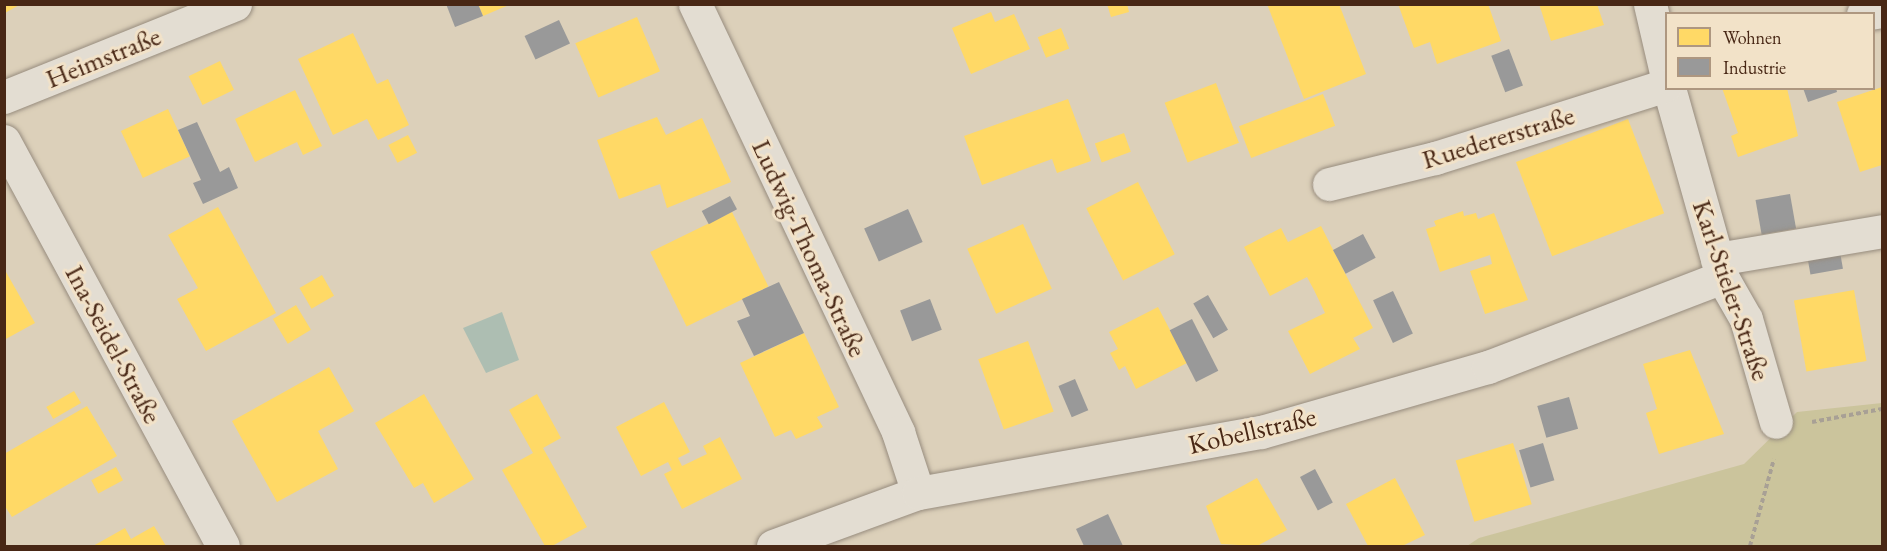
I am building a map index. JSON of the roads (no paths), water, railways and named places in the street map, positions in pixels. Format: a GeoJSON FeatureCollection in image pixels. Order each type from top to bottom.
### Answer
{"type":"FeatureCollection","features":[{"type":"Feature","properties":{"kind":"street","name":"Heimstraße"},"geometry":{"type":"LineString","coordinates":[[4,97],[235,4]]}},
{"type":"Feature","properties":{"kind":"street","name":"Ludwig-Thoma-Straße"},"geometry":{"type":"LineString","coordinates":[[695,4],[898,432],[918,493]]}},
{"type":"Feature","properties":{"kind":"street"},"geometry":{"type":"LineString","coordinates":[[1650,4],[1665,53]]}},
{"type":"Feature","properties":{"kind":"street","name":"Ruedererstraße"},"geometry":{"type":"LineString","coordinates":[[1329,184],[1435,158],[1665,88]]}},
{"type":"Feature","properties":{"kind":"street","name":"Karl-Stieler-Straße"},"geometry":{"type":"LineString","coordinates":[[1669,90],[1719,268],[1746,319],[1776,422]]}},
{"type":"Feature","properties":{"kind":"street","name":"Ina-Seidel-Straße"},"geometry":{"type":"LineString","coordinates":[[4,141],[223,546]]}},
{"type":"Feature","properties":{"kind":"street","name":"Kobellstraße"},"geometry":{"type":"LineString","coordinates":[[773,546],[918,493],[1261,432],[1488,367],[1719,268],[1882,231]]}}]}
